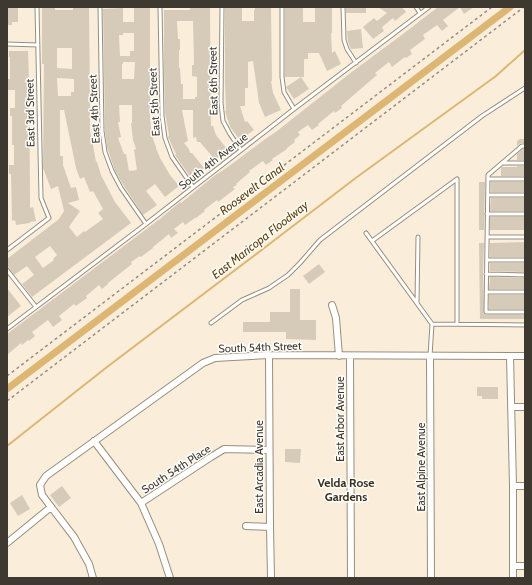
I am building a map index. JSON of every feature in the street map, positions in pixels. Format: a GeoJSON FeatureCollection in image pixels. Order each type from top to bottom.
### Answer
{"type":"FeatureCollection","features":[{"type":"Feature","properties":{"kind":"street"},"geometry":{"type":"LineString","coordinates":[[332,305],[336,318],[339,356]]}},
{"type":"Feature","properties":{"kind":"street","name":"South 54th Street"},"geometry":{"type":"LineString","coordinates":[[51,507],[42,495],[40,485],[46,476],[203,363],[215,358],[269,355],[525,356]]}},
{"type":"Feature","properties":{"kind":"street","name":"East Arcadia Avenue"},"geometry":{"type":"LineString","coordinates":[[269,355],[271,578]]}},
{"type":"Feature","properties":{"kind":"street","name":"East Arbor Avenue"},"geometry":{"type":"LineString","coordinates":[[350,356],[351,578]]}},
{"type":"Feature","properties":{"kind":"street","name":"East Alpine Avenue"},"geometry":{"type":"LineString","coordinates":[[430,356],[431,578]]}},
{"type":"Feature","properties":{"kind":"street"},"geometry":{"type":"LineString","coordinates":[[510,356],[513,486],[513,578]]}},
{"type":"Feature","properties":{"kind":"street"},"geometry":{"type":"LineString","coordinates":[[511,407],[525,407]]}},
{"type":"Feature","properties":{"kind":"street"},"geometry":{"type":"LineString","coordinates":[[94,441],[141,503],[159,544],[170,578]]}},
{"type":"Feature","properties":{"kind":"street","name":"South 54th Place"},"geometry":{"type":"LineString","coordinates":[[141,503],[224,449],[269,450]]}},
{"type":"Feature","properties":{"kind":"street"},"geometry":{"type":"LineString","coordinates":[[513,486],[525,486]]}},
{"type":"Feature","properties":{"kind":"street"},"geometry":{"type":"LineString","coordinates":[[7,543],[51,507],[74,537],[89,564],[93,578]]}},
{"type":"Feature","properties":{"kind":"street"},"geometry":{"type":"LineString","coordinates":[[246,526],[270,527]]}},
{"type":"Feature","properties":{"kind":"street"},"geometry":{"type":"LineString","coordinates":[[513,566],[525,566]]}},
{"type":"Feature","properties":{"kind":"lane","name":"East 3rd Street"},"geometry":{"type":"LineString","coordinates":[[7,250],[49,218],[41,198],[37,7]]}},
{"type":"Feature","properties":{"kind":"lane","name":"East 4th Street"},"geometry":{"type":"LineString","coordinates":[[100,7],[102,131],[105,152],[112,171],[121,188],[146,224]]}},
{"type":"Feature","properties":{"kind":"lane","name":"East 5th Street"},"geometry":{"type":"LineString","coordinates":[[160,7],[162,116],[165,138],[172,157],[193,187]]}},
{"type":"Feature","properties":{"kind":"lane","name":"East 6th Street"},"geometry":{"type":"LineString","coordinates":[[222,7],[221,103],[223,121],[241,150]]}},
{"type":"Feature","properties":{"kind":"lane"},"geometry":{"type":"LineString","coordinates":[[282,7],[282,77],[284,92],[294,109]]}},
{"type":"Feature","properties":{"kind":"lane"},"geometry":{"type":"LineString","coordinates":[[343,7],[344,40],[347,50],[356,63]]}},
{"type":"Feature","properties":{"kind":"lane"},"geometry":{"type":"LineString","coordinates":[[416,7],[420,13]]}},
{"type":"Feature","properties":{"kind":"lane","name":"South 4th Avenue"},"geometry":{"type":"LineString","coordinates":[[7,328],[146,224],[294,109],[429,7]]}},
{"type":"Feature","properties":{"kind":"lane"},"geometry":{"type":"LineString","coordinates":[[7,44],[38,45]]}},
{"type":"Feature","properties":{"kind":"lane"},"geometry":{"type":"LineString","coordinates":[[211,323],[242,300],[269,288],[288,275],[320,240],[482,116],[525,88]]}},
{"type":"Feature","properties":{"kind":"lane"},"geometry":{"type":"LineString","coordinates":[[525,146],[522,146],[488,175],[486,274],[486,312],[525,312]]}},
{"type":"Feature","properties":{"kind":"lane"},"geometry":{"type":"LineString","coordinates":[[502,163],[525,163]]}},
{"type":"Feature","properties":{"kind":"lane"},"geometry":{"type":"LineString","coordinates":[[372,241],[457,179],[457,324]]}},
{"type":"Feature","properties":{"kind":"lane"},"geometry":{"type":"LineString","coordinates":[[488,179],[525,179]]}},
{"type":"Feature","properties":{"kind":"lane"},"geometry":{"type":"LineString","coordinates":[[488,195],[525,196]]}},
{"type":"Feature","properties":{"kind":"lane"},"geometry":{"type":"LineString","coordinates":[[487,214],[525,214]]}},
{"type":"Feature","properties":{"kind":"lane"},"geometry":{"type":"LineString","coordinates":[[366,232],[432,324],[430,356]]}},
{"type":"Feature","properties":{"kind":"lane"},"geometry":{"type":"LineString","coordinates":[[417,303],[418,237]]}},
{"type":"Feature","properties":{"kind":"lane"},"geometry":{"type":"LineString","coordinates":[[487,237],[525,237]]}},
{"type":"Feature","properties":{"kind":"lane"},"geometry":{"type":"LineString","coordinates":[[487,260],[525,260]]}},
{"type":"Feature","properties":{"kind":"lane"},"geometry":{"type":"LineString","coordinates":[[7,270],[36,307]]}},
{"type":"Feature","properties":{"kind":"lane"},"geometry":{"type":"LineString","coordinates":[[486,274],[525,275]]}},
{"type":"Feature","properties":{"kind":"lane"},"geometry":{"type":"LineString","coordinates":[[486,292],[525,292]]}},
{"type":"Feature","properties":{"kind":"lane"},"geometry":{"type":"LineString","coordinates":[[432,324],[525,325]]}},
{"type":"Feature","properties":{"kind":"path"},"geometry":{"type":"LineString","coordinates":[[7,376],[492,7]]}},
{"type":"Feature","properties":{"kind":"path"},"geometry":{"type":"LineString","coordinates":[[7,401],[524,7]]}},
{"type":"Feature","properties":{"kind":"building"},"geometry":{"type":"Polygon","coordinates":[[[7,7],[18,7],[18,22],[12,22],[12,25],[7,25],[7,7]]]}},
{"type":"Feature","properties":{"kind":"building"},"geometry":{"type":"Polygon","coordinates":[[[42,7],[55,8],[55,10],[73,10],[73,7],[89,7],[90,131],[96,162],[115,202],[131,223],[32,297],[22,284],[34,275],[27,266],[14,275],[7,265],[7,259],[59,219],[64,211],[58,186],[51,189],[43,168],[44,64],[42,64],[42,7]],[[57,48],[57,68],[72,69],[72,48],[57,48]],[[57,78],[58,96],[71,96],[71,92],[74,92],[74,79],[57,78]],[[60,110],[60,156],[63,156],[63,165],[71,188],[76,187],[79,200],[68,203],[80,211],[69,227],[77,237],[103,219],[98,213],[103,209],[93,191],[90,192],[84,177],[80,179],[76,168],[64,110],[60,110]],[[50,246],[35,257],[43,268],[54,260],[53,259],[57,255],[50,246]]]}},
{"type":"Feature","properties":{"kind":"building"},"geometry":{"type":"Polygon","coordinates":[[[134,7],[150,7],[150,119],[152,136],[160,158],[170,175],[179,186],[165,197],[155,184],[146,191],[157,205],[143,215],[115,171],[107,147],[105,131],[103,9],[123,8],[123,22],[134,22],[134,7]],[[123,33],[123,35],[119,35],[120,56],[130,56],[130,51],[134,51],[134,33],[123,33]],[[123,62],[122,79],[134,79],[135,62],[123,62]],[[119,105],[120,122],[118,122],[121,137],[118,138],[124,154],[126,154],[129,171],[137,170],[134,150],[136,149],[133,140],[131,123],[132,105],[119,105]]]}},
{"type":"Feature","properties":{"kind":"building"},"geometry":{"type":"Polygon","coordinates":[[[190,7],[210,7],[211,126],[213,126],[216,135],[227,149],[215,160],[200,142],[197,142],[196,137],[193,138],[193,110],[182,110],[188,141],[184,143],[189,149],[190,153],[192,153],[204,168],[191,178],[175,155],[176,154],[168,137],[169,135],[165,113],[164,68],[164,10],[190,10],[190,7]],[[177,21],[178,39],[180,39],[179,68],[181,84],[183,84],[183,99],[195,99],[195,97],[197,97],[197,77],[192,76],[192,65],[194,65],[193,21],[177,21]]]}},
{"type":"Feature","properties":{"kind":"building"},"geometry":{"type":"Polygon","coordinates":[[[225,7],[242,7],[242,21],[254,21],[255,7],[271,7],[271,81],[273,93],[281,110],[265,117],[259,103],[253,61],[248,62],[248,88],[245,88],[245,106],[240,106],[245,122],[247,121],[254,130],[240,140],[230,127],[225,111],[225,7]]]}},
{"type":"Feature","properties":{"kind":"building"},"geometry":{"type":"Polygon","coordinates":[[[285,7],[303,7],[303,22],[315,22],[315,7],[332,7],[332,53],[335,51],[341,64],[327,71],[319,53],[308,53],[308,59],[304,59],[304,77],[285,77],[285,7]]]}},
{"type":"Feature","properties":{"kind":"building"},"geometry":{"type":"Polygon","coordinates":[[[346,7],[366,7],[366,13],[346,13],[346,7]]]}},
{"type":"Feature","properties":{"kind":"building"},"geometry":{"type":"Polygon","coordinates":[[[378,7],[402,7],[406,12],[395,21],[393,18],[382,27],[384,31],[373,39],[363,27],[374,18],[377,21],[387,13],[378,7]]]}},
{"type":"Feature","properties":{"kind":"building"},"geometry":{"type":"Polygon","coordinates":[[[438,7],[460,7],[443,20],[448,26],[442,31],[437,25],[423,35],[425,39],[410,50],[412,54],[406,58],[405,57],[392,67],[389,62],[375,73],[377,75],[341,106],[342,108],[335,113],[334,111],[312,130],[308,125],[298,132],[300,135],[287,149],[266,165],[263,161],[249,171],[250,172],[236,184],[237,185],[233,187],[235,189],[218,202],[217,200],[196,218],[185,225],[183,222],[174,229],[178,233],[171,238],[169,234],[141,257],[140,256],[131,262],[132,264],[102,289],[99,285],[86,296],[87,298],[76,306],[74,304],[59,316],[62,320],[53,327],[48,320],[32,332],[35,336],[22,345],[21,343],[7,355],[7,334],[180,202],[181,203],[214,176],[277,131],[438,7]]]}},
{"type":"Feature","properties":{"kind":"building"},"geometry":{"type":"Polygon","coordinates":[[[460,7],[474,7],[464,14],[460,7]]]}},
{"type":"Feature","properties":{"kind":"building"},"geometry":{"type":"Polygon","coordinates":[[[361,29],[363,48],[351,49],[348,42],[347,31],[361,29]]]}},
{"type":"Feature","properties":{"kind":"building"},"geometry":{"type":"Polygon","coordinates":[[[9,51],[28,51],[30,208],[33,207],[36,221],[16,225],[15,220],[12,221],[11,174],[9,174],[9,165],[14,165],[12,116],[10,116],[10,108],[15,108],[15,90],[7,90],[7,79],[10,79],[9,51]]]}},
{"type":"Feature","properties":{"kind":"building"},"geometry":{"type":"Polygon","coordinates":[[[301,77],[309,89],[294,99],[286,87],[301,77]]]}},
{"type":"Feature","properties":{"kind":"building"},"geometry":{"type":"Polygon","coordinates":[[[520,139],[525,139],[525,143],[521,143],[517,146],[517,141],[520,139]]]}},
{"type":"Feature","properties":{"kind":"building"},"geometry":{"type":"Polygon","coordinates":[[[525,149],[525,160],[517,160],[517,154],[525,149]]]}},
{"type":"Feature","properties":{"kind":"building"},"geometry":{"type":"Polygon","coordinates":[[[525,166],[525,176],[501,176],[502,167],[525,166]]]}},
{"type":"Feature","properties":{"kind":"building"},"geometry":{"type":"Polygon","coordinates":[[[479,182],[485,182],[484,230],[479,230],[479,182]]]}},
{"type":"Feature","properties":{"kind":"building"},"geometry":{"type":"Polygon","coordinates":[[[491,182],[525,182],[525,192],[491,192],[491,182]]]}},
{"type":"Feature","properties":{"kind":"building"},"geometry":{"type":"Polygon","coordinates":[[[491,198],[525,198],[525,211],[490,211],[491,198]]]}},
{"type":"Feature","properties":{"kind":"building"},"geometry":{"type":"Polygon","coordinates":[[[490,217],[525,217],[525,230],[490,230],[490,217]]]}},
{"type":"Feature","properties":{"kind":"building"},"geometry":{"type":"Polygon","coordinates":[[[525,242],[525,257],[490,257],[490,243],[525,242]]]}},
{"type":"Feature","properties":{"kind":"building"},"geometry":{"type":"Polygon","coordinates":[[[479,243],[484,243],[484,314],[525,315],[525,319],[480,319],[479,243]]]}},
{"type":"Feature","properties":{"kind":"building"},"geometry":{"type":"Polygon","coordinates":[[[490,263],[525,263],[525,272],[490,271],[490,263]]]}},
{"type":"Feature","properties":{"kind":"building"},"geometry":{"type":"Polygon","coordinates":[[[319,264],[325,272],[309,284],[303,276],[319,264]]]}},
{"type":"Feature","properties":{"kind":"building"},"geometry":{"type":"Polygon","coordinates":[[[490,277],[525,278],[525,289],[489,289],[490,277]]]}},
{"type":"Feature","properties":{"kind":"building"},"geometry":{"type":"Polygon","coordinates":[[[7,288],[21,306],[7,317],[7,288]]]}},
{"type":"Feature","properties":{"kind":"building"},"geometry":{"type":"Polygon","coordinates":[[[290,289],[300,289],[300,320],[316,320],[316,340],[286,339],[286,332],[243,332],[243,322],[270,322],[270,312],[290,312],[290,289]]]}},
{"type":"Feature","properties":{"kind":"building"},"geometry":{"type":"Polygon","coordinates":[[[489,295],[525,295],[525,309],[489,309],[489,295]]]}},
{"type":"Feature","properties":{"kind":"building"},"geometry":{"type":"Polygon","coordinates":[[[477,387],[498,387],[498,399],[482,399],[482,396],[477,396],[477,387]]]}},
{"type":"Feature","properties":{"kind":"building"},"geometry":{"type":"Polygon","coordinates":[[[285,449],[301,449],[300,463],[285,462],[285,449]]]}},
{"type":"Feature","properties":{"kind":"building"},"geometry":{"type":"Polygon","coordinates":[[[62,486],[71,498],[59,507],[50,495],[62,486]]]}},
{"type":"Feature","properties":{"kind":"building"},"geometry":{"type":"Polygon","coordinates":[[[22,495],[30,509],[18,516],[10,503],[22,495]]]}},
{"type":"Feature","properties":{"kind":"waterway","name":"Roosevelt Canal"},"geometry":{"type":"LineString","coordinates":[[7,389],[510,7]]}},
{"type":"Feature","properties":{"kind":"waterway","name":"East Maricopa Floodway"},"geometry":{"type":"LineString","coordinates":[[7,446],[107,367],[357,177],[496,76],[525,50]]}},
{"type":"Feature","properties":{"kind":"district","name":"Velda Rose Gardens"},"geometry":{"type":"Point","coordinates":[346,490]}}]}
